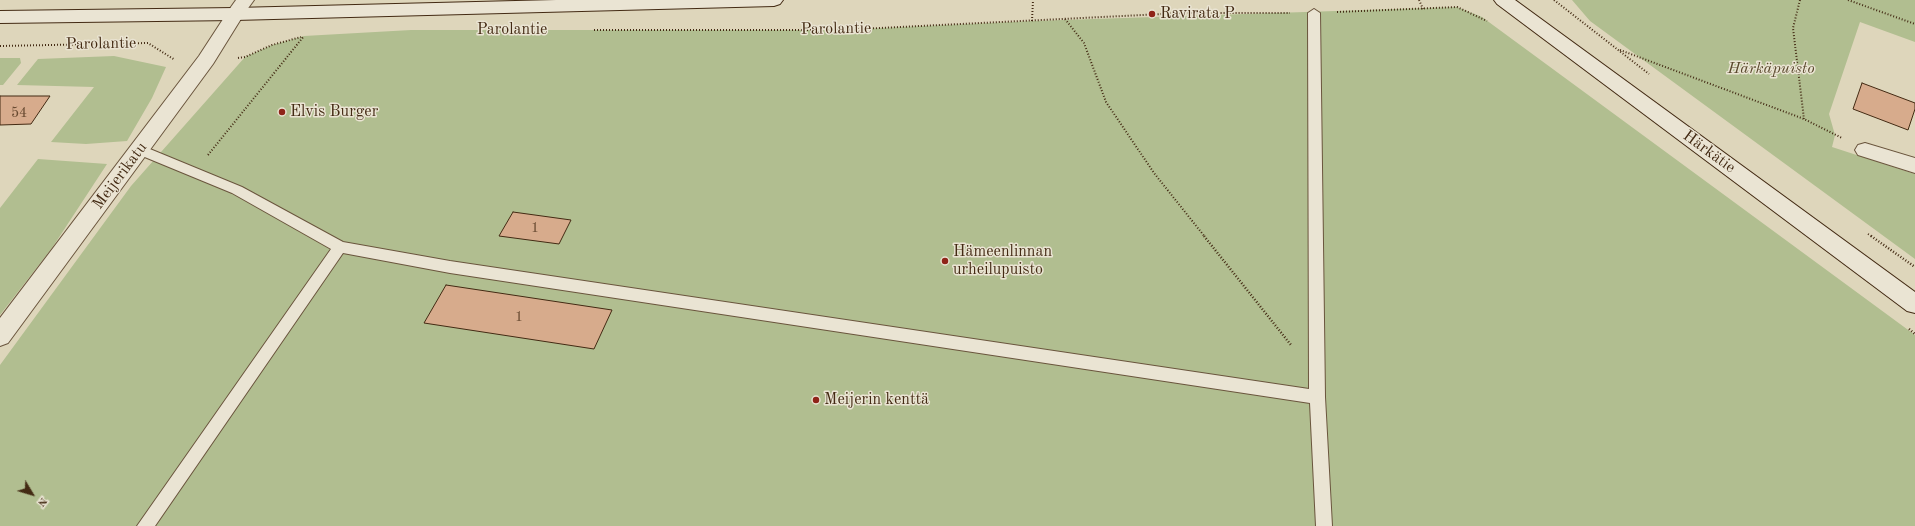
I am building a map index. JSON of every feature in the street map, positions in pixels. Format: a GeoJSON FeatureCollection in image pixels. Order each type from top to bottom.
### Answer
{"type":"FeatureCollection","features":[{"type":"Feature","properties":{"kind":"main road","name":"Parolantie"},"geometry":{"type":"LineString","coordinates":[[0,17],[240,7],[774,0]]}},
{"type":"Feature","properties":{"kind":"main road","name":"Härkätie"},"geometry":{"type":"LineString","coordinates":[[1503,0],[1915,304]]}},
{"type":"Feature","properties":{"kind":"main road","name":"Meijerikatu"},"geometry":{"type":"LineString","coordinates":[[0,336],[206,60],[240,7]]}},
{"type":"Feature","properties":{"kind":"main road"},"geometry":{"type":"LineString","coordinates":[[1865,150],[1915,166]]}},
{"type":"Feature","properties":{"kind":"lane"},"geometry":{"type":"LineString","coordinates":[[1314,13],[1317,397],[1324,526]]}},
{"type":"Feature","properties":{"kind":"lane"},"geometry":{"type":"LineString","coordinates":[[140,150],[237,190],[340,247],[450,266],[1317,397]]}},
{"type":"Feature","properties":{"kind":"lane"},"geometry":{"type":"LineString","coordinates":[[145,526],[340,247]]}},
{"type":"Feature","properties":{"kind":"path"},"geometry":{"type":"LineString","coordinates":[[1032,21],[1033,0]]}},
{"type":"Feature","properties":{"kind":"path"},"geometry":{"type":"LineString","coordinates":[[1419,0],[1423,9]]}},
{"type":"Feature","properties":{"kind":"path"},"geometry":{"type":"LineString","coordinates":[[1800,0],[1793,28],[1804,119]]}},
{"type":"Feature","properties":{"kind":"path"},"geometry":{"type":"LineString","coordinates":[[1848,0],[1915,24]]}},
{"type":"Feature","properties":{"kind":"path","name":"Parolantie"},"geometry":{"type":"LineString","coordinates":[[593,30],[839,30],[1183,13],[1314,13],[1457,7],[1482,17]]}},
{"type":"Feature","properties":{"kind":"path"},"geometry":{"type":"LineString","coordinates":[[1065,19],[1084,43],[1106,102],[1154,173],[1317,379]]}},
{"type":"Feature","properties":{"kind":"path","name":"Parolantie"},"geometry":{"type":"LineString","coordinates":[[0,46],[148,44],[174,60],[206,60],[246,57],[272,45],[304,36],[194,172]]}},
{"type":"Feature","properties":{"kind":"path"},"geometry":{"type":"LineString","coordinates":[[1616,48],[1804,119],[1865,150]]}},
{"type":"Feature","properties":{"kind":"green space","name":"Härkäpuisto"},"geometry":{"type":"Polygon","coordinates":[[[1572,0],[1915,0],[1915,42],[1860,22],[1829,114],[1835,135],[1832,147],[1915,174],[1915,259],[1590,21],[1572,0]]]}},
{"type":"Feature","properties":{"kind":"green space","name":"Hämeenlinnan urheilupuisto"},"geometry":{"type":"Polygon","coordinates":[[[1457,7],[1482,17],[1915,335],[1915,526],[0,526],[0,365],[131,186],[245,57],[272,45],[304,36],[411,30],[839,30],[1032,21],[1457,7]]]}},
{"type":"Feature","properties":{"kind":"green space"},"geometry":{"type":"Polygon","coordinates":[[[114,56],[166,67],[152,98],[127,141],[86,144],[51,142],[94,87],[17,85],[38,59],[114,56]]]}},
{"type":"Feature","properties":{"kind":"green space"},"geometry":{"type":"Polygon","coordinates":[[[0,58],[20,58],[21,63],[3,85],[0,85],[0,58]]]}},
{"type":"Feature","properties":{"kind":"green space"},"geometry":{"type":"Polygon","coordinates":[[[38,159],[107,164],[52,248],[0,315],[0,208],[38,159]]]}},
{"type":"Feature","properties":{"kind":"building"},"geometry":{"type":"Polygon","coordinates":[[[1862,83],[1915,103],[1915,109],[1908,130],[1853,109],[1862,83]]]}},
{"type":"Feature","properties":{"kind":"building"},"geometry":{"type":"Polygon","coordinates":[[[0,96],[50,96],[31,124],[0,125],[0,96]]]}},
{"type":"Feature","properties":{"kind":"building"},"geometry":{"type":"Polygon","coordinates":[[[513,212],[571,220],[559,244],[499,236],[513,212]]]}},
{"type":"Feature","properties":{"kind":"building"},"geometry":{"type":"Polygon","coordinates":[[[446,285],[612,310],[594,349],[424,323],[446,285]]]}},
{"type":"Feature","properties":{"kind":"place","name":"Ravirata P"},"geometry":{"type":"Point","coordinates":[1152,14]}},
{"type":"Feature","properties":{"kind":"place","name":"Elvis Burger"},"geometry":{"type":"Point","coordinates":[282,112]}},
{"type":"Feature","properties":{"kind":"place","name":"Hämeenlinnan urheilupuisto"},"geometry":{"type":"Point","coordinates":[945,261]}},
{"type":"Feature","properties":{"kind":"place","name":"Meijerin kenttä"},"geometry":{"type":"Point","coordinates":[816,400]}}]}
